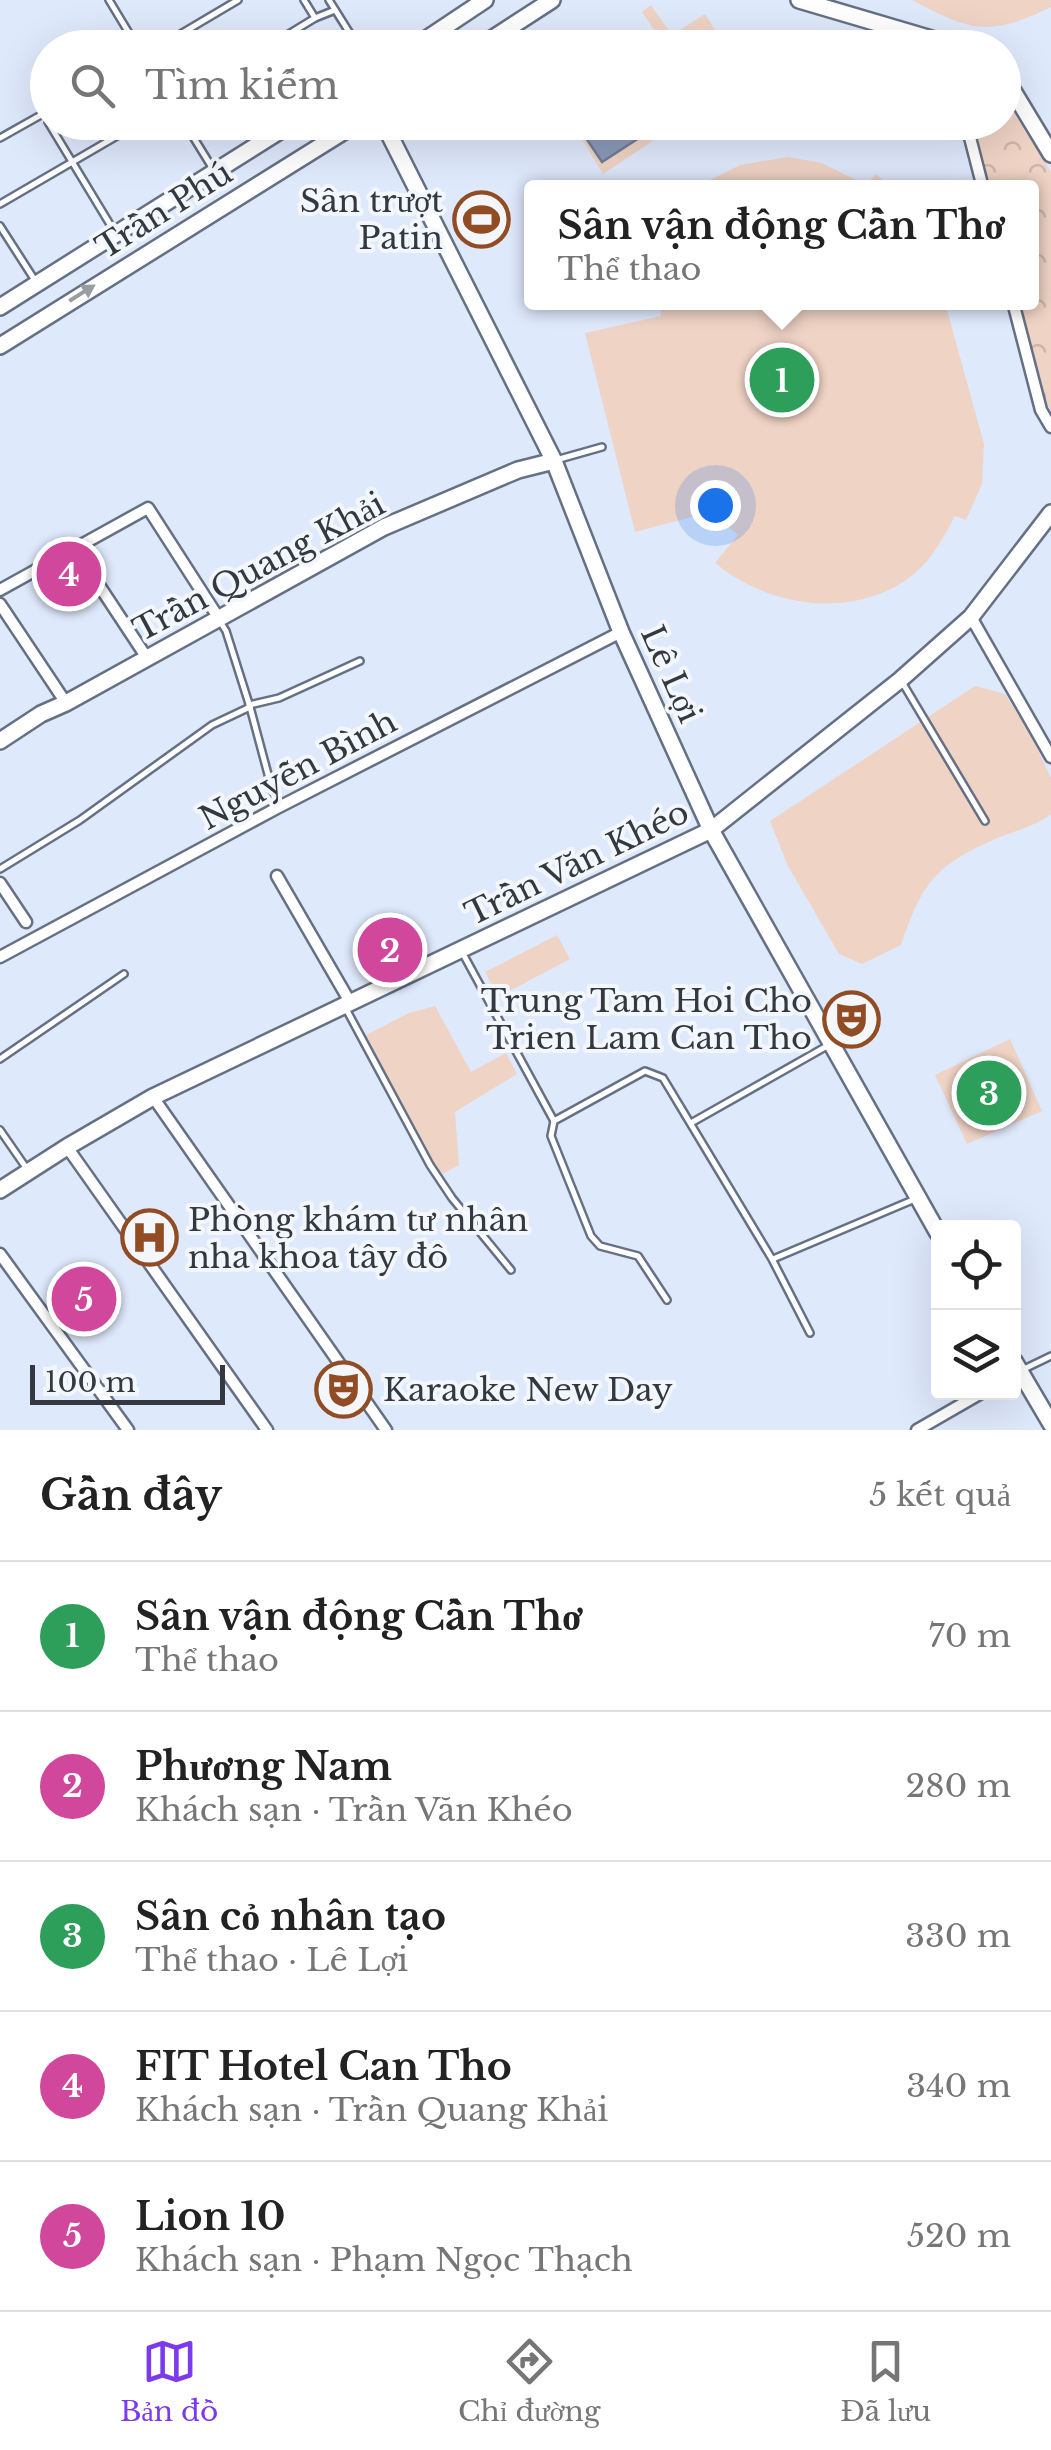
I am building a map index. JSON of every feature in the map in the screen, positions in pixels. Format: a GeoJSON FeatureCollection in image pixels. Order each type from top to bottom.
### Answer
{"type":"FeatureCollection","features":[{"type":"Feature","properties":{"kind":"street"},"geometry":{"type":"LineString","coordinates":[[440,30],[485,0]]}},
{"type":"Feature","properties":{"kind":"street"},"geometry":{"type":"LineString","coordinates":[[506,30],[552,0]]}},
{"type":"Feature","properties":{"kind":"street"},"geometry":{"type":"LineString","coordinates":[[799,0],[896,30]]}},
{"type":"Feature","properties":{"kind":"street"},"geometry":{"type":"LineString","coordinates":[[1021,104],[1051,154]]}},
{"type":"Feature","properties":{"kind":"street","name":"Trần Phú"},"geometry":{"type":"LineString","coordinates":[[0,307],[265,140]]}},
{"type":"Feature","properties":{"kind":"street","name":"Trần Phú"},"geometry":{"type":"LineString","coordinates":[[0,346],[330,140]]}},
{"type":"Feature","properties":{"kind":"street","name":"Lê Lợi"},"geometry":{"type":"LineString","coordinates":[[392,140],[554,461],[621,632],[711,830],[931,1221]]}},
{"type":"Feature","properties":{"kind":"street"},"geometry":{"type":"LineString","coordinates":[[971,140],[981,180]]}},
{"type":"Feature","properties":{"kind":"street"},"geometry":{"type":"LineString","coordinates":[[37,284],[53,310]]}},
{"type":"Feature","properties":{"kind":"street"},"geometry":{"type":"LineString","coordinates":[[1015,310],[1041,410],[1051,427]]}},
{"type":"Feature","properties":{"kind":"street","name":"Trần Quang Khải"},"geometry":{"type":"LineString","coordinates":[[0,741],[41,714],[66,704],[384,528],[518,470],[554,461]]}},
{"type":"Feature","properties":{"kind":"street"},"geometry":{"type":"LineString","coordinates":[[0,590],[148,508],[218,618]]}},
{"type":"Feature","properties":{"kind":"street","name":"Trần Văn Khéo"},"geometry":{"type":"LineString","coordinates":[[0,1190],[153,1098],[711,830],[900,680],[971,617],[1051,514]]}},
{"type":"Feature","properties":{"kind":"street"},"geometry":{"type":"LineString","coordinates":[[75,549],[148,658]]}},
{"type":"Feature","properties":{"kind":"street"},"geometry":{"type":"LineString","coordinates":[[0,604],[66,704]]}},
{"type":"Feature","properties":{"kind":"street"},"geometry":{"type":"LineString","coordinates":[[971,617],[1051,757]]}},
{"type":"Feature","properties":{"kind":"street","name":"Nguyễn Bình"},"geometry":{"type":"LineString","coordinates":[[0,956],[276,808],[621,632]]}},
{"type":"Feature","properties":{"kind":"street"},"geometry":{"type":"LineString","coordinates":[[277,876],[347,1003]]}},
{"type":"Feature","properties":{"kind":"street"},"geometry":{"type":"LineString","coordinates":[[0,883],[26,922]]}},
{"type":"Feature","properties":{"kind":"street"},"geometry":{"type":"LineString","coordinates":[[153,1098],[386,1430]]}},
{"type":"Feature","properties":{"kind":"street"},"geometry":{"type":"LineString","coordinates":[[66,1147],[267,1430]]}},
{"type":"Feature","properties":{"kind":"street"},"geometry":{"type":"LineString","coordinates":[[0,1254],[123,1428]]}},
{"type":"Feature","properties":{"kind":"street"},"geometry":{"type":"LineString","coordinates":[[1021,1377],[1051,1424]]}},
{"type":"Feature","properties":{"kind":"street"},"geometry":{"type":"LineString","coordinates":[[917,1430],[969,1400]]}},
{"type":"Feature","properties":{"kind":"lane"},"geometry":{"type":"LineString","coordinates":[[109,0],[127,30]]}},
{"type":"Feature","properties":{"kind":"lane"},"geometry":{"type":"LineString","coordinates":[[187,30],[238,0]]}},
{"type":"Feature","properties":{"kind":"lane"},"geometry":{"type":"LineString","coordinates":[[304,0],[315,18]]}},
{"type":"Feature","properties":{"kind":"lane"},"geometry":{"type":"LineString","coordinates":[[329,0],[349,30]]}},
{"type":"Feature","properties":{"kind":"lane"},"geometry":{"type":"LineString","coordinates":[[295,30],[336,10]]}},
{"type":"Feature","properties":{"kind":"lane"},"geometry":{"type":"LineString","coordinates":[[0,138],[30,121]]}},
{"type":"Feature","properties":{"kind":"lane"},"geometry":{"type":"LineString","coordinates":[[59,140],[116,234]]}},
{"type":"Feature","properties":{"kind":"lane"},"geometry":{"type":"LineString","coordinates":[[0,204],[111,140]]}},
{"type":"Feature","properties":{"kind":"lane"},"geometry":{"type":"LineString","coordinates":[[195,140],[214,172]]}},
{"type":"Feature","properties":{"kind":"lane"},"geometry":{"type":"LineString","coordinates":[[0,226],[37,284]]}},
{"type":"Feature","properties":{"kind":"lane"},"geometry":{"type":"LineString","coordinates":[[554,461],[602,447]]}},
{"type":"Feature","properties":{"kind":"lane"},"geometry":{"type":"LineString","coordinates":[[218,618],[226,631],[250,706],[276,808]]}},
{"type":"Feature","properties":{"kind":"lane"},"geometry":{"type":"LineString","coordinates":[[0,869],[80,820],[212,725],[360,660]]}},
{"type":"Feature","properties":{"kind":"lane"},"geometry":{"type":"LineString","coordinates":[[900,680],[985,820]]}},
{"type":"Feature","properties":{"kind":"lane"},"geometry":{"type":"LineString","coordinates":[[460,949],[554,1121]]}},
{"type":"Feature","properties":{"kind":"lane"},"geometry":{"type":"LineString","coordinates":[[0,1059],[124,974]]}},
{"type":"Feature","properties":{"kind":"lane"},"geometry":{"type":"LineString","coordinates":[[347,1003],[430,1166],[511,1270]]}},
{"type":"Feature","properties":{"kind":"lane"},"geometry":{"type":"LineString","coordinates":[[690,1123],[830,1044]]}},
{"type":"Feature","properties":{"kind":"lane"},"geometry":{"type":"LineString","coordinates":[[667,1300],[638,1256],[600,1246],[591,1236],[554,1146],[551,1127],[554,1121],[645,1071],[663,1078],[772,1259],[810,1334]]}},
{"type":"Feature","properties":{"kind":"lane"},"geometry":{"type":"LineString","coordinates":[[0,1130],[29,1171]]}},
{"type":"Feature","properties":{"kind":"lane"},"geometry":{"type":"LineString","coordinates":[[772,1259],[918,1198]]}},
{"type":"Feature","properties":{"kind":"lane"},"geometry":{"type":"LineString","coordinates":[[1021,1367],[1051,1356]]}},
{"type":"Feature","properties":{"kind":"green space"},"geometry":{"type":"Polygon","coordinates":[[[912,0],[1051,0],[1051,7],[1012,23],[981,27],[950,19],[912,0]]]}},
{"type":"Feature","properties":{"kind":"green space"},"geometry":{"type":"Polygon","coordinates":[[[651,5],[668,30],[654,30],[642,12],[651,5]]]}},
{"type":"Feature","properties":{"kind":"green space"},"geometry":{"type":"Polygon","coordinates":[[[705,14],[715,30],[680,30],[705,14]]]}},
{"type":"Feature","properties":{"kind":"green space"},"geometry":{"type":"Polygon","coordinates":[[[1021,120],[1051,172],[1051,413],[1033,369],[1018,310],[1039,310],[1039,180],[985,180],[975,140],[1021,140],[1021,120]]]}},
{"type":"Feature","properties":{"kind":"green space"},"geometry":{"type":"Polygon","coordinates":[[[582,140],[654,140],[603,174],[582,140]]]}},
{"type":"Feature","properties":{"kind":"green space"},"geometry":{"type":"Polygon","coordinates":[[[788,157],[822,163],[856,180],[710,180],[740,165],[788,157]]]}},
{"type":"Feature","properties":{"kind":"green space"},"geometry":{"type":"Polygon","coordinates":[[[661,310],[947,310],[984,444],[982,484],[966,520],[955,516],[938,546],[915,573],[892,588],[841,603],[787,599],[737,578],[715,563],[738,535],[725,524],[718,510],[635,532],[585,333],[661,316],[661,310]]]}},
{"type":"Feature","properties":{"kind":"green space"},"geometry":{"type":"Polygon","coordinates":[[[975,686],[1005,694],[1032,737],[1051,778],[1051,814],[974,849],[944,868],[916,906],[901,945],[862,964],[839,954],[788,866],[770,821],[975,686]]]}},
{"type":"Feature","properties":{"kind":"green space"},"geometry":{"type":"Polygon","coordinates":[[[557,935],[570,959],[498,997],[485,972],[557,935]]]}},
{"type":"Feature","properties":{"kind":"green space"},"geometry":{"type":"Polygon","coordinates":[[[435,1006],[471,1072],[506,1053],[517,1074],[455,1112],[459,1165],[443,1174],[432,1163],[366,1035],[409,1013],[435,1006]]]}},
{"type":"Feature","properties":{"kind":"green space"},"geometry":{"type":"Polygon","coordinates":[[[1010,1039],[1042,1111],[967,1144],[935,1075],[1010,1039]]]}},
{"type":"Feature","properties":{"kind":"water"},"geometry":{"type":"Polygon","coordinates":[[[587,140],[636,140],[602,162],[587,140]]]}},
{"type":"Feature","properties":{"kind":"place","name":"Sân trượt Patin"},"geometry":{"type":"Point","coordinates":[482,219]}},
{"type":"Feature","properties":{"kind":"place","name":"Sân vận động Cần Thơ"},"geometry":{"type":"Point","coordinates":[782,380]}},
{"type":"Feature","properties":{"kind":"place","name":"FIT Hotel Can Tho"},"geometry":{"type":"Point","coordinates":[69,574]}},
{"type":"Feature","properties":{"kind":"place","name":"Phương Nam"},"geometry":{"type":"Point","coordinates":[390,950]}},
{"type":"Feature","properties":{"kind":"place","name":"Trung Tam Hoi Cho Trien Lam Can Tho"},"geometry":{"type":"Point","coordinates":[851,1019]}},
{"type":"Feature","properties":{"kind":"place","name":"Sân cỏ nhân tạo"},"geometry":{"type":"Point","coordinates":[989,1093]}},
{"type":"Feature","properties":{"kind":"place","name":"Phòng khám tư nhân nha khoa tây đô"},"geometry":{"type":"Point","coordinates":[149,1238]}},
{"type":"Feature","properties":{"kind":"place","name":"Lion 10"},"geometry":{"type":"Point","coordinates":[84,1299]}},
{"type":"Feature","properties":{"kind":"place","name":"Karaoke New Day"},"geometry":{"type":"Point","coordinates":[344,1390]}}]}
